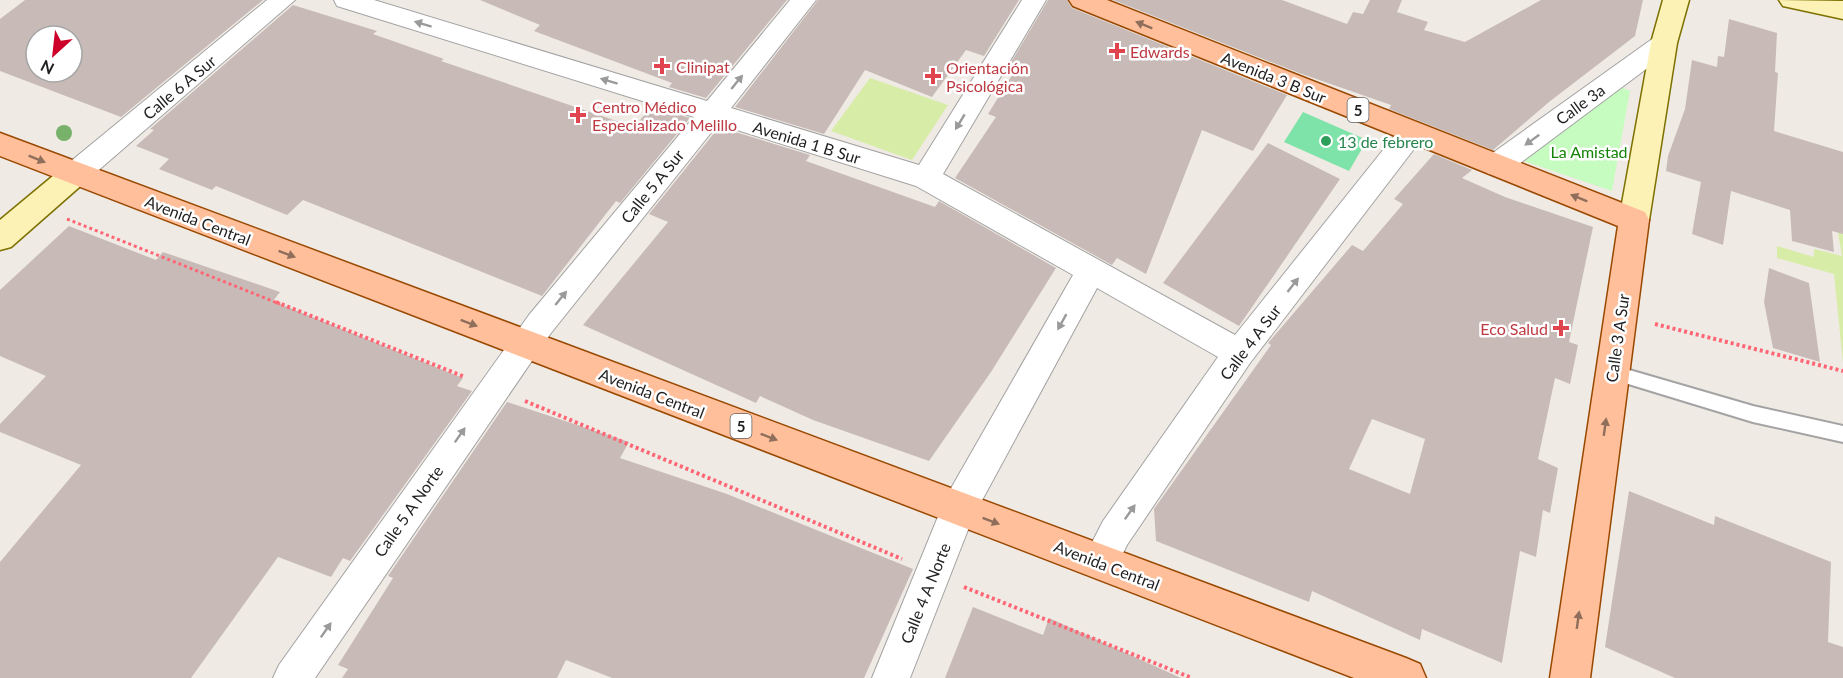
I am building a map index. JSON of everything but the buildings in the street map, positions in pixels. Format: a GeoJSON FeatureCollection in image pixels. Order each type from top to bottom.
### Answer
{"type":"FeatureCollection","features":[{"type":"Feature","properties":{"kind":"main road","name":"Avenida 3 B Sur"},"geometry":{"type":"LineString","coordinates":[[1082,0],[1634,220]]}},
{"type":"Feature","properties":{"kind":"main road","name":"Avenida Central"},"geometry":{"type":"LineString","coordinates":[[0,144],[1406,678]]}},
{"type":"Feature","properties":{"kind":"main road","name":"Calle 3 A Sur"},"geometry":{"type":"LineString","coordinates":[[1569,678],[1634,220]]}},
{"type":"Feature","properties":{"kind":"street","name":"Calle 6 A Sur"},"geometry":{"type":"LineString","coordinates":[[75,174],[283,0]]}},
{"type":"Feature","properties":{"kind":"street","name":"Avenida 1 B Sur"},"geometry":{"type":"LineString","coordinates":[[345,0],[926,178],[1239,353]]}},
{"type":"Feature","properties":{"kind":"street","name":"Calle 5 A Sur"},"geometry":{"type":"LineString","coordinates":[[525,345],[804,0]]}},
{"type":"Feature","properties":{"kind":"street"},"geometry":{"type":"LineString","coordinates":[[926,178],[1034,0]]}},
{"type":"Feature","properties":{"kind":"street","name":"Calle 3 A Sur"},"geometry":{"type":"LineString","coordinates":[[1634,220],[1664,43],[1676,0]]}},
{"type":"Feature","properties":{"kind":"street"},"geometry":{"type":"LineString","coordinates":[[1792,0],[1843,10]]}},
{"type":"Feature","properties":{"kind":"street","name":"Calle 3a"},"geometry":{"type":"LineString","coordinates":[[1497,165],[1664,43]]}},
{"type":"Feature","properties":{"kind":"street","name":"Calle 4 A Sur"},"geometry":{"type":"LineString","coordinates":[[1100,562],[1115,533],[1239,353],[1413,132]]}},
{"type":"Feature","properties":{"kind":"street"},"geometry":{"type":"LineString","coordinates":[[0,238],[75,174]]}},
{"type":"Feature","properties":{"kind":"street"},"geometry":{"type":"LineString","coordinates":[[958,509],[1091,271]]}},
{"type":"Feature","properties":{"kind":"street","name":"Calle 5 A Norte"},"geometry":{"type":"LineString","coordinates":[[292,678],[493,387],[525,345]]}},
{"type":"Feature","properties":{"kind":"street","name":"Calle 4 A Norte"},"geometry":{"type":"LineString","coordinates":[[891,678],[958,509]]}},
{"type":"Feature","properties":{"kind":"lane"},"geometry":{"type":"LineString","coordinates":[[1612,372],[1753,414],[1843,434]]}},
{"type":"Feature","properties":{"kind":"path"},"geometry":{"type":"LineString","coordinates":[[36,207],[493,387],[879,548],[932,574],[1192,678]]}},
{"type":"Feature","properties":{"kind":"path"},"geometry":{"type":"LineString","coordinates":[[1620,316],[1843,371]]}},
{"type":"Feature","properties":{"kind":"green space"},"geometry":{"type":"Polygon","coordinates":[[[870,78],[948,105],[912,160],[831,131],[870,78]]]}},
{"type":"Feature","properties":{"kind":"green space","name":"La Amistad"},"geometry":{"type":"Polygon","coordinates":[[[1621,87],[1630,91],[1612,191],[1524,161],[1621,87]]]}},
{"type":"Feature","properties":{"kind":"green space","name":"13 de febrero"},"geometry":{"type":"Polygon","coordinates":[[[1303,112],[1367,140],[1349,171],[1284,142],[1303,112]]]}},
{"type":"Feature","properties":{"kind":"green space"},"geometry":{"type":"Polygon","coordinates":[[[1838,232],[1843,234],[1843,363],[1834,274],[1777,258],[1777,246],[1814,257],[1814,249],[1842,256],[1838,232]]]}},
{"type":"Feature","properties":{"kind":"place","name":"Edwards"},"geometry":{"type":"Point","coordinates":[1117,51]}},
{"type":"Feature","properties":{"kind":"place","name":"Clinipat"},"geometry":{"type":"Point","coordinates":[662,66]}},
{"type":"Feature","properties":{"kind":"place","name":"Orientación Psicológica"},"geometry":{"type":"Point","coordinates":[933,76]}},
{"type":"Feature","properties":{"kind":"place","name":"Centro Médico Especializado Melillo"},"geometry":{"type":"Point","coordinates":[578,115]}},
{"type":"Feature","properties":{"kind":"place","name":"13 de febrero"},"geometry":{"type":"Point","coordinates":[1326,141]}},
{"type":"Feature","properties":{"kind":"place","name":"Eco Salud"},"geometry":{"type":"Point","coordinates":[1561,328]}}]}
